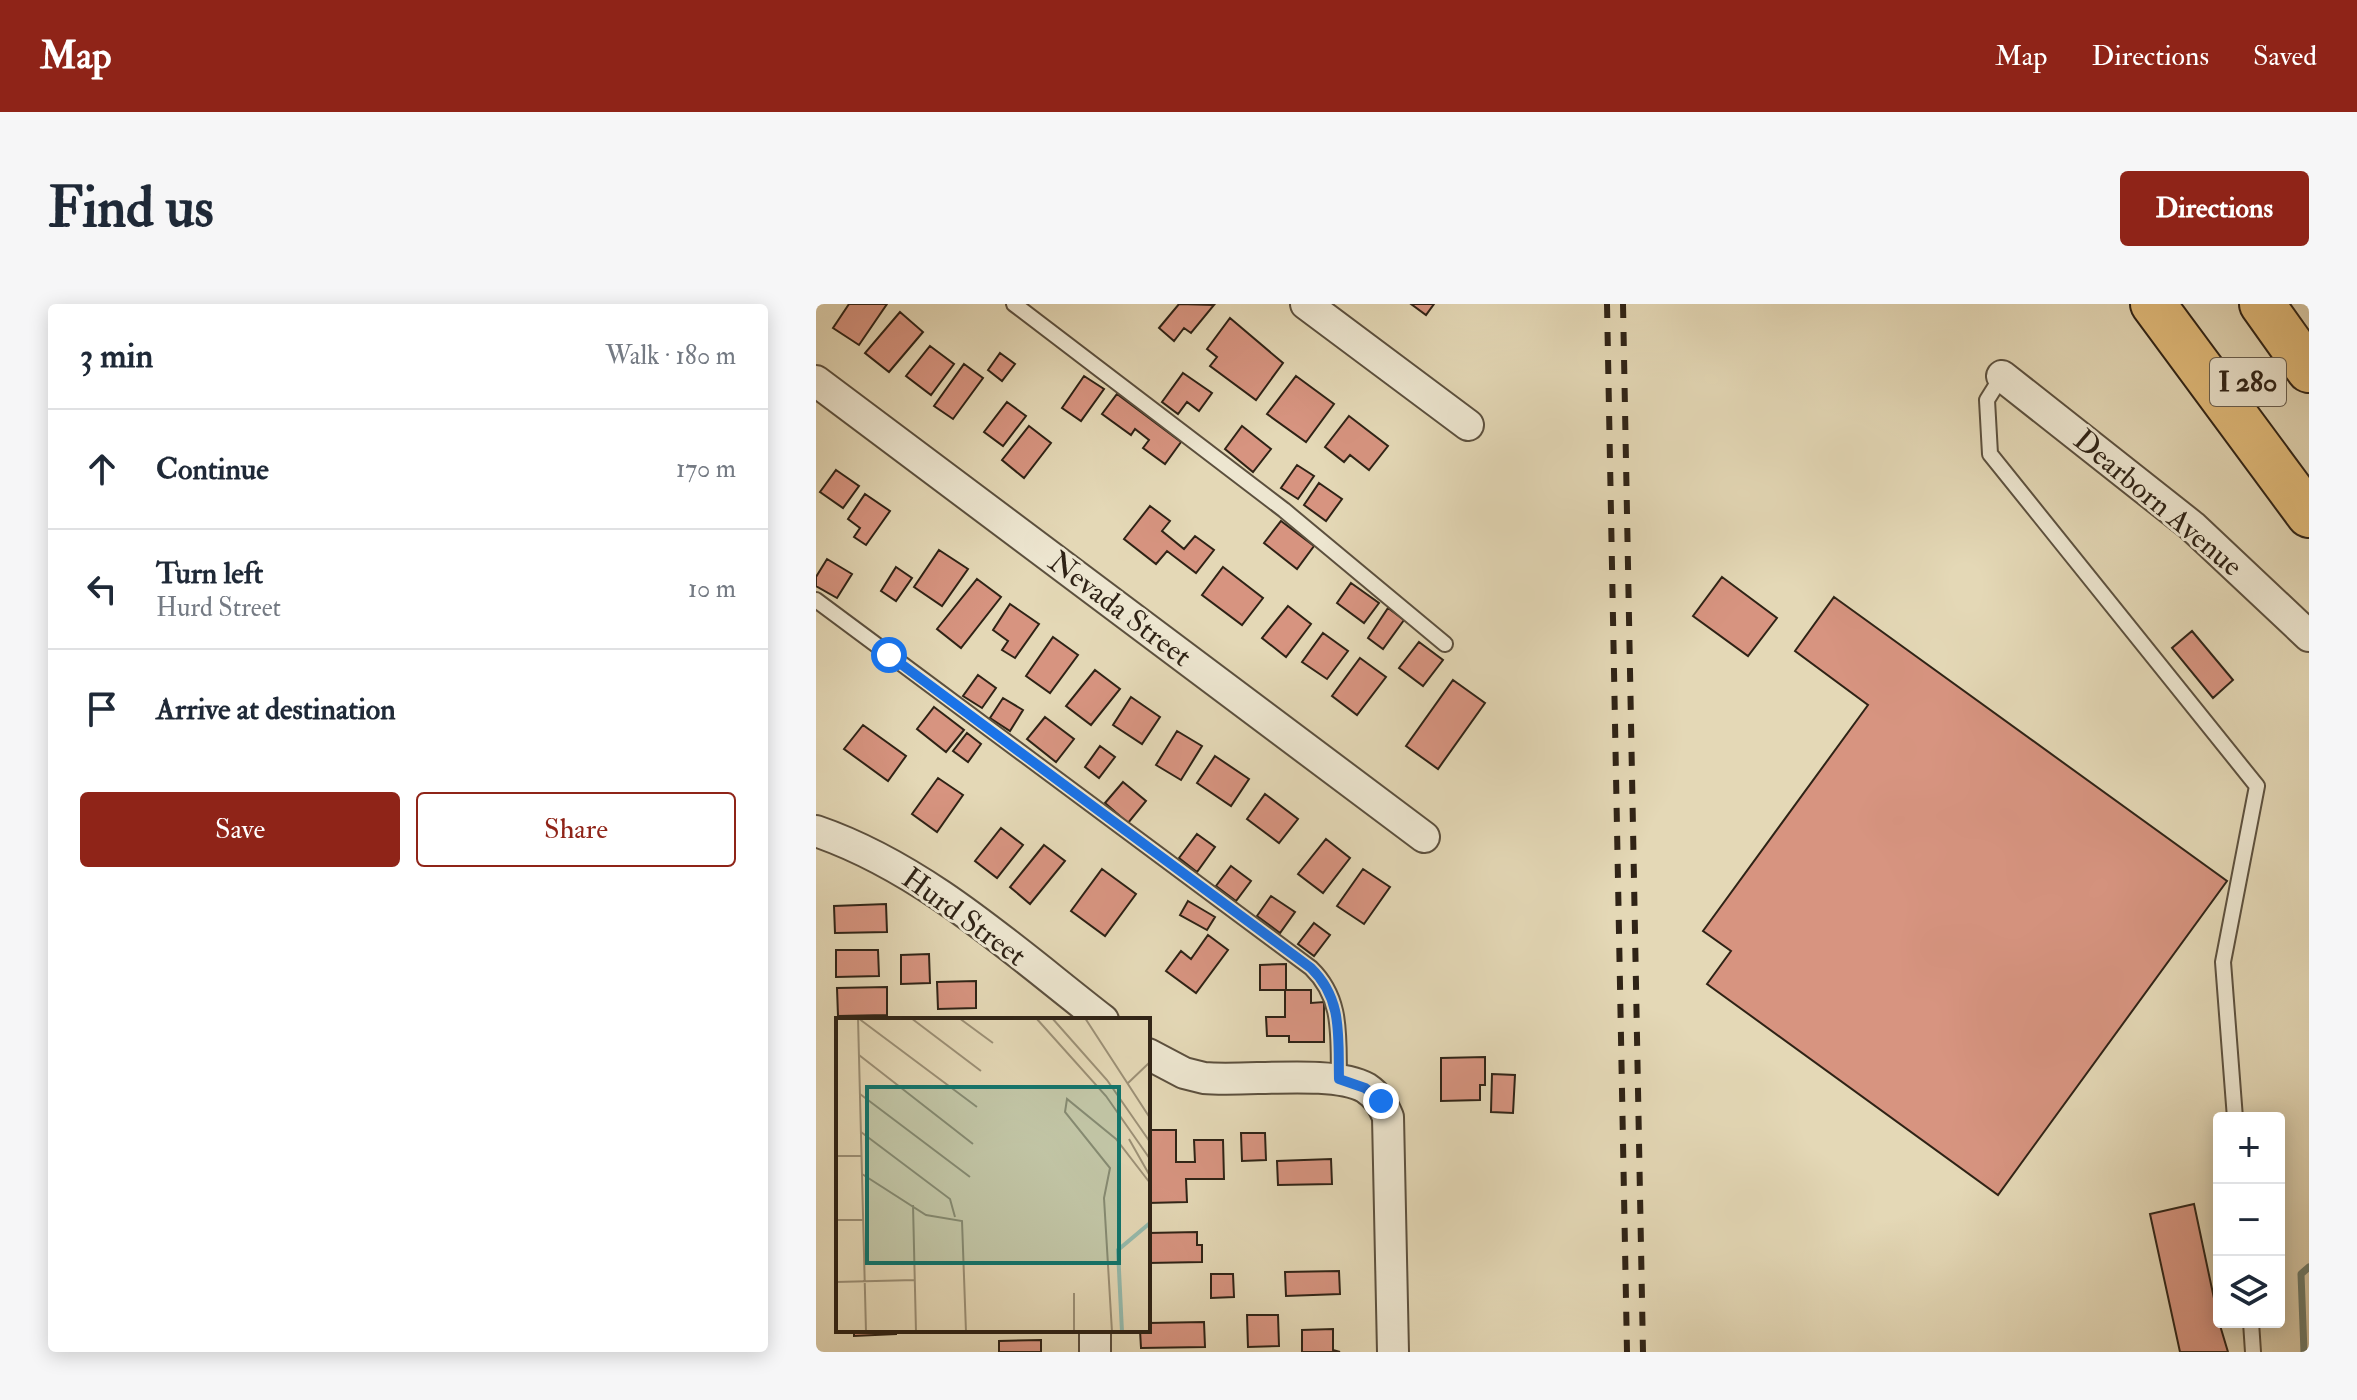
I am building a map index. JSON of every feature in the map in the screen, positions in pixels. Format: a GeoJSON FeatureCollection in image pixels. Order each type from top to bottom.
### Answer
{"type":"FeatureCollection","features":[{"type":"Feature","properties":{"kind":"highway"},"geometry":{"type":"LineString","coordinates":[[2153,304],[2309,515]]}},
{"type":"Feature","properties":{"kind":"highway","name":"I 280"},"geometry":{"type":"LineString","coordinates":[[2183,304],[2309,462]]}},
{"type":"Feature","properties":{"kind":"highway","name":"I 280"},"geometry":{"type":"LineString","coordinates":[[2262,304],[2309,370]]}},
{"type":"Feature","properties":{"kind":"street"},"geometry":{"type":"LineString","coordinates":[[1306,304],[1468,425]]}},
{"type":"Feature","properties":{"kind":"street","name":"Dearborn Avenue"},"geometry":{"type":"LineString","coordinates":[[2002,376],[2192,526],[2309,636]]}},
{"type":"Feature","properties":{"kind":"street","name":"Nevada Street"},"geometry":{"type":"LineString","coordinates":[[816,381],[1424,837]]}},
{"type":"Feature","properties":{"kind":"street","name":"Hurd Street"},"geometry":{"type":"LineString","coordinates":[[816,831],[850,842],[922,882],[1093,1016]]}},
{"type":"Feature","properties":{"kind":"street"},"geometry":{"type":"LineString","coordinates":[[1150,1055],[1175,1069],[1204,1078],[1352,1083],[1381,1101],[1388,1117],[1393,1352]]}},
{"type":"Feature","properties":{"kind":"lane"},"geometry":{"type":"LineString","coordinates":[[1014,304],[1296,518],[1445,644]]}},
{"type":"Feature","properties":{"kind":"lane"},"geometry":{"type":"LineString","coordinates":[[2002,376],[1987,400],[1990,454],[2257,786],[2223,962],[2235,1112]]}},
{"type":"Feature","properties":{"kind":"lane"},"geometry":{"type":"LineString","coordinates":[[816,600],[1311,968],[1327,984],[1338,1010],[1352,1083]]}},
{"type":"Feature","properties":{"kind":"lane"},"geometry":{"type":"LineString","coordinates":[[2251,1328],[2253,1352]]}},
{"type":"Feature","properties":{"kind":"building"},"geometry":{"type":"Polygon","coordinates":[[[849,304],[887,304],[859,345],[833,328],[849,304]]]}},
{"type":"Feature","properties":{"kind":"building"},"geometry":{"type":"Polygon","coordinates":[[[1179,304],[1214,305],[1191,333],[1184,328],[1174,341],[1159,328],[1179,304]]]}},
{"type":"Feature","properties":{"kind":"building"},"geometry":{"type":"Polygon","coordinates":[[[1411,304],[1434,304],[1426,315],[1411,304]]]}},
{"type":"Feature","properties":{"kind":"building"},"geometry":{"type":"Polygon","coordinates":[[[900,312],[923,332],[889,372],[865,353],[900,312]]]}},
{"type":"Feature","properties":{"kind":"building"},"geometry":{"type":"Polygon","coordinates":[[[1230,318],[1283,363],[1256,400],[1210,366],[1217,357],[1207,349],[1230,318]]]}},
{"type":"Feature","properties":{"kind":"building"},"geometry":{"type":"Polygon","coordinates":[[[930,346],[954,364],[931,395],[906,376],[930,346]]]}},
{"type":"Feature","properties":{"kind":"building"},"geometry":{"type":"Polygon","coordinates":[[[1000,353],[1015,364],[1002,381],[988,370],[1000,353]]]}},
{"type":"Feature","properties":{"kind":"building"},"geometry":{"type":"Polygon","coordinates":[[[964,364],[983,378],[953,419],[934,406],[964,364]]]}},
{"type":"Feature","properties":{"kind":"building"},"geometry":{"type":"Polygon","coordinates":[[[1183,373],[1212,393],[1199,411],[1187,402],[1178,414],[1162,402],[1183,373]]]}},
{"type":"Feature","properties":{"kind":"building"},"geometry":{"type":"Polygon","coordinates":[[[1084,376],[1104,389],[1081,421],[1062,408],[1084,376]]]}},
{"type":"Feature","properties":{"kind":"building"},"geometry":{"type":"Polygon","coordinates":[[[1296,376],[1334,404],[1306,442],[1267,414],[1296,376]]]}},
{"type":"Feature","properties":{"kind":"building"},"geometry":{"type":"Polygon","coordinates":[[[1117,394],[1181,442],[1165,464],[1143,448],[1149,440],[1135,429],[1131,435],[1102,414],[1117,394]]]}},
{"type":"Feature","properties":{"kind":"building"},"geometry":{"type":"Polygon","coordinates":[[[1007,402],[1026,416],[1003,446],[984,432],[1007,402]]]}},
{"type":"Feature","properties":{"kind":"building"},"geometry":{"type":"Polygon","coordinates":[[[1349,416],[1388,446],[1369,470],[1350,455],[1344,462],[1325,447],[1349,416]]]}},
{"type":"Feature","properties":{"kind":"building"},"geometry":{"type":"Polygon","coordinates":[[[1029,426],[1051,443],[1024,478],[1002,460],[1029,426]]]}},
{"type":"Feature","properties":{"kind":"building"},"geometry":{"type":"Polygon","coordinates":[[[1242,426],[1271,449],[1253,472],[1225,449],[1242,426]]]}},
{"type":"Feature","properties":{"kind":"building"},"geometry":{"type":"Polygon","coordinates":[[[1297,465],[1314,476],[1298,499],[1281,488],[1297,465]]]}},
{"type":"Feature","properties":{"kind":"building"},"geometry":{"type":"Polygon","coordinates":[[[836,470],[859,486],[843,508],[820,492],[836,470]]]}},
{"type":"Feature","properties":{"kind":"building"},"geometry":{"type":"Polygon","coordinates":[[[1319,483],[1342,499],[1326,521],[1304,505],[1319,483]]]}},
{"type":"Feature","properties":{"kind":"building"},"geometry":{"type":"Polygon","coordinates":[[[865,494],[890,511],[866,545],[854,537],[860,528],[848,519],[865,494]]]}},
{"type":"Feature","properties":{"kind":"building"},"geometry":{"type":"Polygon","coordinates":[[[1150,506],[1170,521],[1162,531],[1184,549],[1195,536],[1214,550],[1196,573],[1167,551],[1156,564],[1124,539],[1150,506]]]}},
{"type":"Feature","properties":{"kind":"building"},"geometry":{"type":"Polygon","coordinates":[[[1281,521],[1314,546],[1297,569],[1264,543],[1281,521]]]}},
{"type":"Feature","properties":{"kind":"building"},"geometry":{"type":"Polygon","coordinates":[[[939,550],[968,569],[942,606],[914,587],[939,550]]]}},
{"type":"Feature","properties":{"kind":"building"},"geometry":{"type":"Polygon","coordinates":[[[827,559],[852,574],[837,598],[816,586],[816,577],[827,559]]]}},
{"type":"Feature","properties":{"kind":"building"},"geometry":{"type":"Polygon","coordinates":[[[896,567],[912,578],[896,601],[881,591],[896,567]]]}},
{"type":"Feature","properties":{"kind":"building"},"geometry":{"type":"Polygon","coordinates":[[[1223,567],[1263,598],[1242,625],[1202,595],[1223,567]]]}},
{"type":"Feature","properties":{"kind":"building"},"geometry":{"type":"Polygon","coordinates":[[[1722,577],[1777,618],[1748,656],[1693,616],[1722,577]]]}},
{"type":"Feature","properties":{"kind":"building"},"geometry":{"type":"Polygon","coordinates":[[[977,579],[1001,597],[961,648],[937,629],[977,579]]]}},
{"type":"Feature","properties":{"kind":"building"},"geometry":{"type":"Polygon","coordinates":[[[1351,583],[1379,603],[1364,623],[1337,603],[1351,583]]]}},
{"type":"Feature","properties":{"kind":"building"},"geometry":{"type":"Polygon","coordinates":[[[1834,597],[2227,881],[1998,1195],[1707,984],[1731,951],[1703,931],[1868,705],[1795,651],[1834,597]]]}},
{"type":"Feature","properties":{"kind":"building"},"geometry":{"type":"Polygon","coordinates":[[[1010,604],[1039,624],[1015,658],[1002,650],[1008,641],[993,630],[1010,604]]]}},
{"type":"Feature","properties":{"kind":"building"},"geometry":{"type":"Polygon","coordinates":[[[1288,606],[1311,624],[1286,657],[1262,638],[1288,606]]]}},
{"type":"Feature","properties":{"kind":"building"},"geometry":{"type":"Polygon","coordinates":[[[1388,608],[1404,620],[1383,649],[1368,638],[1388,608]]]}},
{"type":"Feature","properties":{"kind":"building"},"geometry":{"type":"Polygon","coordinates":[[[2192,631],[2233,680],[2213,698],[2172,648],[2192,631]]]}},
{"type":"Feature","properties":{"kind":"building"},"geometry":{"type":"Polygon","coordinates":[[[1323,633],[1348,651],[1327,679],[1302,662],[1323,633]]]}},
{"type":"Feature","properties":{"kind":"building"},"geometry":{"type":"Polygon","coordinates":[[[1053,637],[1078,655],[1050,693],[1026,676],[1053,637]]]}},
{"type":"Feature","properties":{"kind":"building"},"geometry":{"type":"Polygon","coordinates":[[[1419,642],[1443,660],[1423,686],[1399,668],[1419,642]]]}},
{"type":"Feature","properties":{"kind":"building"},"geometry":{"type":"Polygon","coordinates":[[[1360,658],[1386,677],[1357,715],[1332,696],[1360,658]]]}},
{"type":"Feature","properties":{"kind":"building"},"geometry":{"type":"Polygon","coordinates":[[[1095,670],[1120,689],[1091,725],[1066,706],[1095,670]]]}},
{"type":"Feature","properties":{"kind":"building"},"geometry":{"type":"Polygon","coordinates":[[[978,675],[996,688],[982,708],[963,696],[978,675]]]}},
{"type":"Feature","properties":{"kind":"building"},"geometry":{"type":"Polygon","coordinates":[[[1453,680],[1485,703],[1438,769],[1406,746],[1453,680]]]}},
{"type":"Feature","properties":{"kind":"building"},"geometry":{"type":"Polygon","coordinates":[[[1131,697],[1160,717],[1142,744],[1113,725],[1131,697]]]}},
{"type":"Feature","properties":{"kind":"building"},"geometry":{"type":"Polygon","coordinates":[[[1003,698],[1023,710],[1010,731],[990,718],[1003,698]]]}},
{"type":"Feature","properties":{"kind":"building"},"geometry":{"type":"Polygon","coordinates":[[[934,707],[964,730],[946,752],[917,729],[934,707]]]}},
{"type":"Feature","properties":{"kind":"building"},"geometry":{"type":"Polygon","coordinates":[[[1045,717],[1074,739],[1056,762],[1027,739],[1045,717]]]}},
{"type":"Feature","properties":{"kind":"building"},"geometry":{"type":"Polygon","coordinates":[[[863,725],[906,756],[888,781],[844,749],[863,725]]]}},
{"type":"Feature","properties":{"kind":"building"},"geometry":{"type":"Polygon","coordinates":[[[1177,731],[1202,746],[1181,780],[1156,765],[1177,731]]]}},
{"type":"Feature","properties":{"kind":"building"},"geometry":{"type":"Polygon","coordinates":[[[967,733],[981,744],[968,762],[953,751],[967,733]]]}},
{"type":"Feature","properties":{"kind":"building"},"geometry":{"type":"Polygon","coordinates":[[[1100,746],[1115,757],[1099,778],[1085,767],[1100,746]]]}},
{"type":"Feature","properties":{"kind":"building"},"geometry":{"type":"Polygon","coordinates":[[[1215,756],[1249,779],[1231,806],[1197,783],[1215,756]]]}},
{"type":"Feature","properties":{"kind":"building"},"geometry":{"type":"Polygon","coordinates":[[[938,778],[963,795],[937,832],[912,814],[938,778]]]}},
{"type":"Feature","properties":{"kind":"building"},"geometry":{"type":"Polygon","coordinates":[[[1123,782],[1146,801],[1128,823],[1105,803],[1123,782]]]}},
{"type":"Feature","properties":{"kind":"building"},"geometry":{"type":"Polygon","coordinates":[[[1265,794],[1298,819],[1279,843],[1247,819],[1265,794]]]}},
{"type":"Feature","properties":{"kind":"building"},"geometry":{"type":"Polygon","coordinates":[[[1001,828],[1023,845],[997,878],[975,861],[1001,828]]]}},
{"type":"Feature","properties":{"kind":"building"},"geometry":{"type":"Polygon","coordinates":[[[1197,834],[1215,847],[1197,872],[1179,858],[1197,834]]]}},
{"type":"Feature","properties":{"kind":"building"},"geometry":{"type":"Polygon","coordinates":[[[1326,839],[1350,858],[1323,893],[1298,874],[1326,839]]]}},
{"type":"Feature","properties":{"kind":"building"},"geometry":{"type":"Polygon","coordinates":[[[1044,845],[1065,861],[1030,904],[1010,887],[1044,845]]]}},
{"type":"Feature","properties":{"kind":"building"},"geometry":{"type":"Polygon","coordinates":[[[1231,866],[1251,881],[1236,901],[1216,886],[1231,866]]]}},
{"type":"Feature","properties":{"kind":"building"},"geometry":{"type":"Polygon","coordinates":[[[1102,869],[1136,894],[1105,936],[1071,911],[1102,869]]]}},
{"type":"Feature","properties":{"kind":"building"},"geometry":{"type":"Polygon","coordinates":[[[1363,869],[1390,887],[1364,924],[1337,906],[1363,869]]]}},
{"type":"Feature","properties":{"kind":"building"},"geometry":{"type":"Polygon","coordinates":[[[1271,896],[1295,912],[1280,933],[1257,916],[1271,896]]]}},
{"type":"Feature","properties":{"kind":"building"},"geometry":{"type":"Polygon","coordinates":[[[1188,901],[1215,917],[1207,930],[1180,915],[1188,901]]]}},
{"type":"Feature","properties":{"kind":"building"},"geometry":{"type":"Polygon","coordinates":[[[886,904],[887,932],[835,933],[834,906],[886,904]]]}},
{"type":"Feature","properties":{"kind":"building"},"geometry":{"type":"Polygon","coordinates":[[[1314,923],[1330,935],[1314,956],[1298,944],[1314,923]]]}},
{"type":"Feature","properties":{"kind":"building"},"geometry":{"type":"Polygon","coordinates":[[[1208,935],[1228,950],[1196,993],[1166,971],[1181,951],[1191,959],[1208,935]]]}},
{"type":"Feature","properties":{"kind":"building"},"geometry":{"type":"Polygon","coordinates":[[[836,950],[878,950],[879,976],[836,977],[836,950]]]}},
{"type":"Feature","properties":{"kind":"building"},"geometry":{"type":"Polygon","coordinates":[[[929,954],[930,983],[901,984],[901,955],[929,954]]]}},
{"type":"Feature","properties":{"kind":"building"},"geometry":{"type":"Polygon","coordinates":[[[1286,964],[1286,990],[1260,990],[1260,965],[1286,964]]]}},
{"type":"Feature","properties":{"kind":"building"},"geometry":{"type":"Polygon","coordinates":[[[976,981],[976,1008],[938,1009],[937,982],[976,981]]]}},
{"type":"Feature","properties":{"kind":"building"},"geometry":{"type":"Polygon","coordinates":[[[887,987],[887,1015],[838,1016],[837,988],[887,987]]]}},
{"type":"Feature","properties":{"kind":"building"},"geometry":{"type":"Polygon","coordinates":[[[1285,990],[1311,990],[1311,1003],[1324,1002],[1324,1042],[1289,1042],[1289,1036],[1267,1036],[1266,1017],[1285,1017],[1285,990]]]}},
{"type":"Feature","properties":{"kind":"building"},"geometry":{"type":"Polygon","coordinates":[[[1485,1057],[1485,1085],[1480,1085],[1480,1100],[1441,1101],[1441,1058],[1485,1057]]]}},
{"type":"Feature","properties":{"kind":"building"},"geometry":{"type":"Polygon","coordinates":[[[1492,1074],[1515,1075],[1513,1113],[1491,1112],[1492,1074]]]}},
{"type":"Feature","properties":{"kind":"building"},"geometry":{"type":"Polygon","coordinates":[[[1150,1130],[1176,1130],[1176,1162],[1195,1162],[1194,1140],[1223,1140],[1224,1179],[1186,1179],[1187,1202],[1150,1203],[1150,1130]]]}},
{"type":"Feature","properties":{"kind":"building"},"geometry":{"type":"Polygon","coordinates":[[[1241,1133],[1265,1133],[1266,1160],[1242,1161],[1241,1133]]]}},
{"type":"Feature","properties":{"kind":"building"},"geometry":{"type":"Polygon","coordinates":[[[1331,1159],[1332,1184],[1278,1185],[1277,1161],[1331,1159]]]}},
{"type":"Feature","properties":{"kind":"building"},"geometry":{"type":"Polygon","coordinates":[[[2194,1204],[2213,1294],[2213,1328],[2221,1328],[2228,1352],[2180,1352],[2150,1214],[2194,1204]]]}},
{"type":"Feature","properties":{"kind":"building"},"geometry":{"type":"Polygon","coordinates":[[[1197,1232],[1197,1245],[1202,1245],[1202,1262],[1150,1263],[1150,1233],[1197,1232]]]}},
{"type":"Feature","properties":{"kind":"building"},"geometry":{"type":"Polygon","coordinates":[[[1339,1271],[1340,1294],[1286,1296],[1285,1272],[1339,1271]]]}},
{"type":"Feature","properties":{"kind":"building"},"geometry":{"type":"Polygon","coordinates":[[[1211,1274],[1233,1274],[1234,1297],[1211,1298],[1211,1274]]]}},
{"type":"Feature","properties":{"kind":"building"},"geometry":{"type":"Polygon","coordinates":[[[1247,1315],[1278,1315],[1279,1346],[1248,1347],[1247,1315]]]}},
{"type":"Feature","properties":{"kind":"building"},"geometry":{"type":"Polygon","coordinates":[[[1204,1322],[1205,1347],[1141,1348],[1140,1332],[1150,1332],[1150,1323],[1204,1322]]]}},
{"type":"Feature","properties":{"kind":"building"},"geometry":{"type":"Polygon","coordinates":[[[1333,1329],[1333,1350],[1340,1352],[1302,1352],[1302,1330],[1333,1329]]]}},
{"type":"Feature","properties":{"kind":"building"},"geometry":{"type":"Polygon","coordinates":[[[854,1332],[896,1332],[896,1334],[854,1336],[854,1332]]]}},
{"type":"Feature","properties":{"kind":"building"},"geometry":{"type":"Polygon","coordinates":[[[1041,1340],[1041,1352],[999,1352],[999,1341],[1041,1340]]]}},
{"type":"Feature","properties":{"kind":"waterway"},"geometry":{"type":"LineString","coordinates":[[2304,1352],[2301,1274],[2309,1267]]}},
{"type":"Feature","properties":{"kind":"railway"},"geometry":{"type":"LineString","coordinates":[[1607,304],[1627,1352]]}},
{"type":"Feature","properties":{"kind":"railway"},"geometry":{"type":"LineString","coordinates":[[1623,304],[1643,1352]]}},
{"type":"Feature","properties":{"kind":"route"},"geometry":{"type":"LineString","coordinates":[[889,655],[1311,968],[1327,984],[1338,1010],[1339,1079],[1365,1088],[1381,1101]]}}]}
